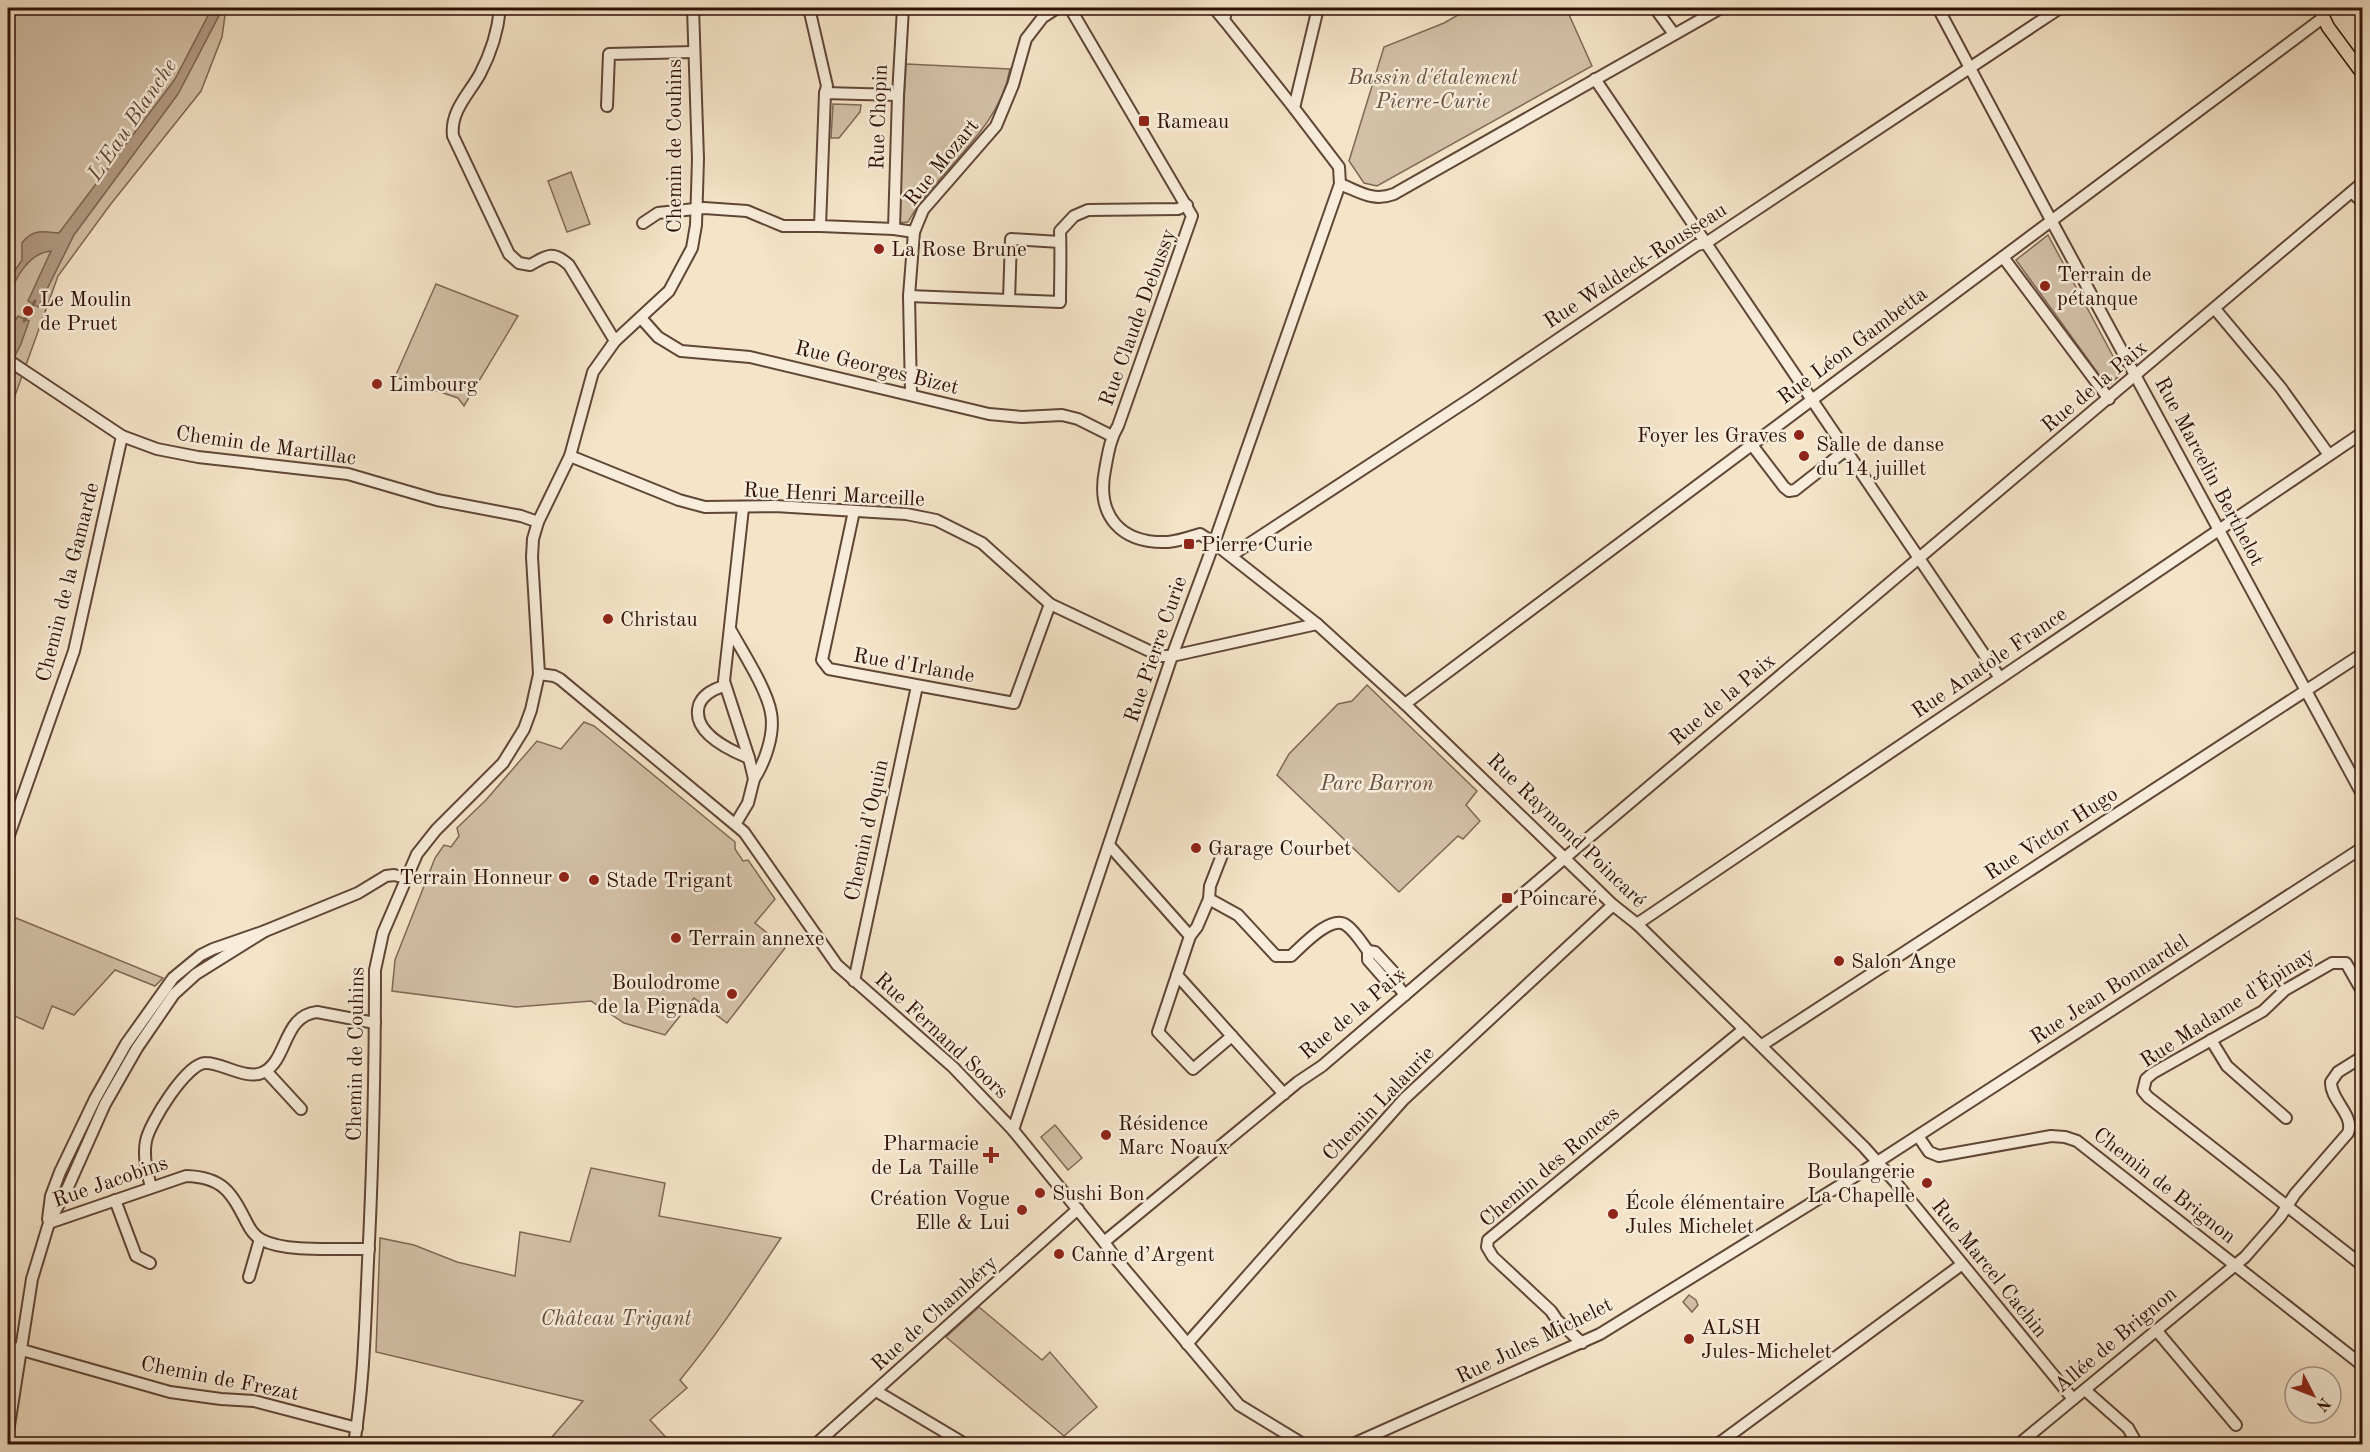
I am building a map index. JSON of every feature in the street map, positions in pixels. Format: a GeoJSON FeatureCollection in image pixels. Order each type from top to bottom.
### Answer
{"type":"FeatureCollection","features":[{"type":"Feature","properties":{"kind":"main road"},"geometry":{"type":"LineString","coordinates":[[2322,12],[2338,42],[2362,73]]}},
{"type":"Feature","properties":{"kind":"street"},"geometry":{"type":"LineString","coordinates":[[500,8],[498,29],[480,73],[456,113],[452,126],[453,136],[509,254],[519,263],[530,266],[549,255],[560,257],[569,265],[615,341]]}},
{"type":"Feature","properties":{"kind":"street","name":"Chemin de Couhins"},"geometry":{"type":"LineString","coordinates":[[354,1444],[364,1369],[376,957],[383,933],[417,854],[503,763],[515,746],[531,710],[539,674],[532,557],[533,539],[538,522],[570,456],[593,372],[615,341],[669,291],[685,264],[694,241],[698,159],[693,8]]}},
{"type":"Feature","properties":{"kind":"street"},"geometry":{"type":"LineString","coordinates":[[808,8],[827,86],[820,226]]}},
{"type":"Feature","properties":{"kind":"street","name":"Rue Chopin"},"geometry":{"type":"LineString","coordinates":[[894,229],[903,8]]}},
{"type":"Feature","properties":{"kind":"street","name":"Rue Mozart"},"geometry":{"type":"LineString","coordinates":[[911,394],[909,296],[914,231],[923,210],[996,126],[1013,85],[1026,39],[1043,17],[1057,8]]}},
{"type":"Feature","properties":{"kind":"street","name":"Rue Claude Debussy"},"geometry":{"type":"LineString","coordinates":[[1070,8],[1192,216],[1118,426],[1112,436],[1103,480],[1103,497],[1107,514],[1119,528],[1132,537],[1151,542],[1171,542],[1200,534],[1214,543]]}},
{"type":"Feature","properties":{"kind":"street"},"geometry":{"type":"LineString","coordinates":[[1214,8],[1294,108]]}},
{"type":"Feature","properties":{"kind":"street"},"geometry":{"type":"LineString","coordinates":[[1224,20],[1227,8]]}},
{"type":"Feature","properties":{"kind":"street"},"geometry":{"type":"LineString","coordinates":[[1294,108],[1318,8]]}},
{"type":"Feature","properties":{"kind":"street"},"geometry":{"type":"LineString","coordinates":[[1655,8],[1674,34]]}},
{"type":"Feature","properties":{"kind":"street"},"geometry":{"type":"LineString","coordinates":[[1341,184],[1370,196],[1381,198],[1394,194],[1719,8]]}},
{"type":"Feature","properties":{"kind":"street","name":"Rue Marcelin Berthelot"},"geometry":{"type":"LineString","coordinates":[[1938,8],[2362,794]]}},
{"type":"Feature","properties":{"kind":"street","name":"Rue Waldeck-Rousseau"},"geometry":{"type":"LineString","coordinates":[[1232,555],[1473,397],[1697,245],[1706,243],[1969,66],[2060,8]]}},
{"type":"Feature","properties":{"kind":"street","name":"Rue Léon Gambetta"},"geometry":{"type":"LineString","coordinates":[[1405,704],[2051,220],[2322,12]]}},
{"type":"Feature","properties":{"kind":"street"},"geometry":{"type":"LineString","coordinates":[[607,106],[609,54],[694,52]]}},
{"type":"Feature","properties":{"kind":"street"},"geometry":{"type":"LineString","coordinates":[[1595,79],[2000,678]]}},
{"type":"Feature","properties":{"kind":"street"},"geometry":{"type":"LineString","coordinates":[[825,93],[898,95]]}},
{"type":"Feature","properties":{"kind":"street","name":"Rue Pierre Curie"},"geometry":{"type":"LineString","coordinates":[[1013,1130],[1172,656],[1341,184],[1339,168],[1294,108]]}},
{"type":"Feature","properties":{"kind":"street","name":"Rue de la Paix"},"geometry":{"type":"LineString","coordinates":[[1104,1242],[1284,1094],[1322,1066],[2362,183]]}},
{"type":"Feature","properties":{"kind":"street"},"geometry":{"type":"LineString","coordinates":[[2352,192],[2362,202]]}},
{"type":"Feature","properties":{"kind":"street"},"geometry":{"type":"LineString","coordinates":[[909,296],[1060,302],[1060,231],[1074,216],[1088,210],[1178,210],[1187,205]]}},
{"type":"Feature","properties":{"kind":"street"},"geometry":{"type":"LineString","coordinates":[[643,223],[658,213],[704,208],[747,211],[783,226],[914,231]]}},
{"type":"Feature","properties":{"kind":"street"},"geometry":{"type":"LineString","coordinates":[[1009,300],[1011,239],[1060,242]]}},
{"type":"Feature","properties":{"kind":"street"},"geometry":{"type":"LineString","coordinates":[[2002,256],[2109,399]]}},
{"type":"Feature","properties":{"kind":"street"},"geometry":{"type":"LineString","coordinates":[[2215,309],[2281,388],[2329,455]]}},
{"type":"Feature","properties":{"kind":"street","name":"Rue Georges Bizet"},"geometry":{"type":"LineString","coordinates":[[641,318],[658,337],[681,351],[750,357],[989,414],[1070,417],[1112,436]]}},
{"type":"Feature","properties":{"kind":"street","name":"Chemin de Martillac"},"geometry":{"type":"LineString","coordinates":[[10,361],[122,436],[157,449],[188,456],[348,474],[427,497],[521,516],[538,522]]}},
{"type":"Feature","properties":{"kind":"street","name":"Rue Anatole France"},"geometry":{"type":"LineString","coordinates":[[1637,924],[2362,433]]}},
{"type":"Feature","properties":{"kind":"street","name":"Chemin de la Gamarde"},"geometry":{"type":"LineString","coordinates":[[8,838],[74,651],[122,436]]}},
{"type":"Feature","properties":{"kind":"street"},"geometry":{"type":"LineString","coordinates":[[1752,445],[1789,491],[1795,490],[1846,450]]}},
{"type":"Feature","properties":{"kind":"street","name":"Rue Henri Marceille"},"geometry":{"type":"LineString","coordinates":[[570,456],[705,507],[775,506],[906,514],[936,520],[982,543],[1050,604],[1160,656],[1172,656]]}},
{"type":"Feature","properties":{"kind":"street"},"geometry":{"type":"LineString","coordinates":[[743,508],[724,686],[754,779]]}},
{"type":"Feature","properties":{"kind":"street","name":"Rue d'Irlande"},"geometry":{"type":"LineString","coordinates":[[854,512],[822,660],[829,669],[1014,703],[1050,604]]}},
{"type":"Feature","properties":{"kind":"street","name":"Rue Raymond Poincaré"},"geometry":{"type":"LineString","coordinates":[[1214,543],[1317,624],[1405,704],[1762,1045],[1877,1163]]}},
{"type":"Feature","properties":{"kind":"street"},"geometry":{"type":"LineString","coordinates":[[1172,656],[1317,624]]}},
{"type":"Feature","properties":{"kind":"street"},"geometry":{"type":"LineString","coordinates":[[730,629],[764,693],[771,712],[771,729],[767,749],[754,779],[748,803],[736,824]]}},
{"type":"Feature","properties":{"kind":"street","name":"Rue Victor Hugo"},"geometry":{"type":"LineString","coordinates":[[1762,1045],[2362,654]]}},
{"type":"Feature","properties":{"kind":"street","name":"Rue Fernand Soors"},"geometry":{"type":"LineString","coordinates":[[539,674],[560,679],[736,824],[758,849],[833,960],[854,981],[944,1058],[1013,1130],[1078,1209],[1116,1260],[1244,1410],[1303,1444]]}},
{"type":"Feature","properties":{"kind":"street"},"geometry":{"type":"LineString","coordinates":[[724,686],[710,692],[702,699],[698,709],[699,720],[711,736],[738,754],[749,758]]}},
{"type":"Feature","properties":{"kind":"street","name":"Chemin d'Oquin"},"geometry":{"type":"LineString","coordinates":[[854,981],[917,686]]}},
{"type":"Feature","properties":{"kind":"street"},"geometry":{"type":"LineString","coordinates":[[1109,845],[1190,936]]}},
{"type":"Feature","properties":{"kind":"street","name":"Rue Jean Bonnardel"},"geometry":{"type":"LineString","coordinates":[[1877,1163],[2362,848]]}},
{"type":"Feature","properties":{"kind":"street"},"geometry":{"type":"LineString","coordinates":[[1222,855],[1210,886],[1209,899],[1197,927],[1190,936],[1158,1032],[1193,1069],[1232,1036]]}},
{"type":"Feature","properties":{"kind":"street"},"geometry":{"type":"LineString","coordinates":[[8,1432],[32,1279],[48,1223],[68,1187],[105,1104],[157,1016],[187,981],[265,931],[358,893],[386,876],[406,878]]}},
{"type":"Feature","properties":{"kind":"street"},"geometry":{"type":"LineString","coordinates":[[1209,899],[1238,915],[1276,956],[1291,956],[1324,927],[1336,922],[1346,924],[1368,951],[1368,960],[1390,985],[1397,985],[1405,995]]}},
{"type":"Feature","properties":{"kind":"street","name":"Chemin Lalaurie"},"geometry":{"type":"LineString","coordinates":[[1187,1344],[1397,1106],[1613,905]]}},
{"type":"Feature","properties":{"kind":"street","name":"Rue Madame d'Épinay"},"geometry":{"type":"LineString","coordinates":[[2287,1205],[2144,1094],[2144,1084],[2149,1076],[2262,1011],[2285,990],[2336,961],[2349,966],[2362,991]]}},
{"type":"Feature","properties":{"kind":"street"},"geometry":{"type":"LineString","coordinates":[[1177,975],[1284,1094]]}},
{"type":"Feature","properties":{"kind":"street"},"geometry":{"type":"LineString","coordinates":[[151,1187],[145,1154],[148,1132],[189,1071],[206,1063],[252,1074],[266,1071],[272,1065],[296,1023],[306,1014],[317,1012],[375,1023]]}},
{"type":"Feature","properties":{"kind":"street","name":"Chemin des Ronces"},"geometry":{"type":"LineString","coordinates":[[1582,1344],[1551,1311],[1492,1257],[1487,1247],[1488,1240],[1744,1029]]}},
{"type":"Feature","properties":{"kind":"street"},"geometry":{"type":"LineString","coordinates":[[2211,1040],[2227,1066],[2286,1118]]}},
{"type":"Feature","properties":{"kind":"street","name":"Allée de Brignon"},"geometry":{"type":"LineString","coordinates":[[2019,1444],[2245,1257],[2348,1133],[2349,1121],[2332,1091],[2331,1082],[2338,1072],[2362,1057]]}},
{"type":"Feature","properties":{"kind":"street"},"geometry":{"type":"LineString","coordinates":[[266,1071],[301,1109]]}},
{"type":"Feature","properties":{"kind":"street","name":"Chemin de Brignon"},"geometry":{"type":"LineString","coordinates":[[1918,1136],[1929,1152],[1939,1155],[2051,1137],[2065,1137],[2077,1141],[2362,1365]]}},
{"type":"Feature","properties":{"kind":"street","name":"Rue Jules Michelet"},"geometry":{"type":"LineString","coordinates":[[1353,1444],[1582,1344],[1877,1163]]}},
{"type":"Feature","properties":{"kind":"street","name":"Rue Marcel Cachin"},"geometry":{"type":"LineString","coordinates":[[1877,1163],[2073,1400]]}},
{"type":"Feature","properties":{"kind":"street","name":"Rue Jacobins"},"geometry":{"type":"LineString","coordinates":[[48,1223],[186,1176],[201,1176],[218,1182],[232,1195],[250,1229],[260,1239]]}},
{"type":"Feature","properties":{"kind":"street"},"geometry":{"type":"LineString","coordinates":[[115,1200],[136,1256],[150,1263]]}},
{"type":"Feature","properties":{"kind":"street"},"geometry":{"type":"LineString","coordinates":[[2287,1205],[2362,1265]]}},
{"type":"Feature","properties":{"kind":"street","name":"Rue de Chambéry"},"geometry":{"type":"LineString","coordinates":[[816,1444],[1078,1209]]}},
{"type":"Feature","properties":{"kind":"street"},"geometry":{"type":"LineString","coordinates":[[249,1277],[260,1239],[281,1247],[369,1249]]}},
{"type":"Feature","properties":{"kind":"street"},"geometry":{"type":"LineString","coordinates":[[1718,1444],[1961,1265]]}},
{"type":"Feature","properties":{"kind":"street"},"geometry":{"type":"LineString","coordinates":[[2156,1330],[2236,1425]]}},
{"type":"Feature","properties":{"kind":"street","name":"Chemin de Frezat"},"geometry":{"type":"LineString","coordinates":[[8,1346],[170,1392],[221,1400],[254,1401],[357,1428]]}},
{"type":"Feature","properties":{"kind":"street"},"geometry":{"type":"LineString","coordinates":[[2085,1390],[2128,1428],[2137,1444]]}},
{"type":"Feature","properties":{"kind":"street"},"geometry":{"type":"LineString","coordinates":[[876,1391],[965,1444]]}},
{"type":"Feature","properties":{"kind":"green space"},"geometry":{"type":"Polygon","coordinates":[[[8,8],[226,8],[222,37],[201,91],[110,205],[58,276],[8,415],[8,8]]]}},
{"type":"Feature","properties":{"kind":"green space","name":"Bassin d'étalement Pierre-Curie"},"geometry":{"type":"Polygon","coordinates":[[[1470,8],[1566,8],[1592,66],[1377,186],[1364,183],[1349,161],[1384,47],[1444,23],[1470,8]]]}},
{"type":"Feature","properties":{"kind":"green space"},"geometry":{"type":"Polygon","coordinates":[[[906,64],[1010,69],[1004,91],[981,131],[935,185],[908,222],[897,223],[906,64]]]}},
{"type":"Feature","properties":{"kind":"green space"},"geometry":{"type":"Polygon","coordinates":[[[833,104],[861,105],[860,112],[839,138],[831,138],[833,104]]]}},
{"type":"Feature","properties":{"kind":"green space"},"geometry":{"type":"Polygon","coordinates":[[[571,172],[590,224],[567,232],[548,181],[571,172]]]}},
{"type":"Feature","properties":{"kind":"green space"},"geometry":{"type":"Polygon","coordinates":[[[2048,235],[2122,373],[2109,385],[2105,383],[2016,260],[2048,235]]]}},
{"type":"Feature","properties":{"kind":"green space"},"geometry":{"type":"Polygon","coordinates":[[[436,284],[518,316],[464,406],[458,398],[395,377],[436,284]]]}},
{"type":"Feature","properties":{"kind":"green space","name":"Parc Barron"},"geometry":{"type":"Polygon","coordinates":[[[1367,685],[1477,791],[1466,805],[1480,821],[1463,839],[1458,836],[1399,892],[1277,775],[1289,754],[1338,704],[1352,701],[1367,685]]]}},
{"type":"Feature","properties":{"kind":"green space","name":"Stade Trigant"},"geometry":{"type":"Polygon","coordinates":[[[584,722],[594,726],[735,842],[735,849],[743,861],[748,860],[775,899],[755,923],[785,948],[727,1023],[694,998],[665,1035],[624,1023],[591,1001],[516,1007],[392,991],[395,960],[435,858],[444,845],[451,847],[459,836],[457,828],[486,800],[537,741],[561,749],[584,722]]]}},
{"type":"Feature","properties":{"kind":"green space"},"geometry":{"type":"Polygon","coordinates":[[[16,918],[163,978],[155,986],[115,970],[74,1015],[52,1006],[43,1029],[8,1013],[8,940],[16,918]]]}},
{"type":"Feature","properties":{"kind":"green space"},"geometry":{"type":"Polygon","coordinates":[[[1055,1125],[1082,1158],[1068,1170],[1041,1137],[1055,1125]]]}},
{"type":"Feature","properties":{"kind":"green space","name":"Château Trigant"},"geometry":{"type":"Polygon","coordinates":[[[591,1168],[665,1183],[659,1216],[781,1238],[720,1328],[680,1380],[687,1388],[650,1420],[672,1444],[546,1444],[583,1401],[376,1352],[380,1238],[414,1245],[457,1262],[515,1276],[520,1232],[570,1242],[591,1168]]]}},
{"type":"Feature","properties":{"kind":"green space"},"geometry":{"type":"Polygon","coordinates":[[[1689,1295],[1696,1300],[1698,1305],[1692,1312],[1683,1302],[1689,1295]]]}},
{"type":"Feature","properties":{"kind":"green space"},"geometry":{"type":"Polygon","coordinates":[[[979,1307],[1042,1360],[1050,1352],[1097,1407],[1064,1436],[946,1337],[979,1307]]]}},
{"type":"Feature","properties":{"kind":"shaded area"},"geometry":{"type":"Polygon","coordinates":[[[212,8],[223,8],[178,94],[74,235],[38,307],[28,301],[51,251],[29,261],[8,297],[8,281],[22,260],[22,243],[35,233],[59,233],[175,79],[212,8]]]}},
{"type":"Feature","properties":{"kind":"shaded area"},"geometry":{"type":"Polygon","coordinates":[[[18,316],[29,321],[8,370],[8,329],[12,340],[13,324],[18,316]]]}},
{"type":"Feature","properties":{"kind":"waterway","name":"L'Eau Blanche"},"geometry":{"type":"LineString","coordinates":[[24,321],[35,301]]}},
{"type":"Feature","properties":{"kind":"waterway","name":"L'Eau Blanche"},"geometry":{"type":"LineString","coordinates":[[8,331],[14,341]]}},
{"type":"Feature","properties":{"kind":"place","name":"Rameau"},"geometry":{"type":"Point","coordinates":[1144,121]}},
{"type":"Feature","properties":{"kind":"place","name":"La Rose Brune"},"geometry":{"type":"Point","coordinates":[879,249]}},
{"type":"Feature","properties":{"kind":"place","name":"Terrain de pétanque"},"geometry":{"type":"Point","coordinates":[2045,286]}},
{"type":"Feature","properties":{"kind":"place","name":"Le Moulin de Pruet"},"geometry":{"type":"Point","coordinates":[28,311]}},
{"type":"Feature","properties":{"kind":"place","name":"Limbourg"},"geometry":{"type":"Point","coordinates":[377,384]}},
{"type":"Feature","properties":{"kind":"place","name":"Foyer les Graves"},"geometry":{"type":"Point","coordinates":[1799,435]}},
{"type":"Feature","properties":{"kind":"place","name":"Salle de danse du 14 juillet"},"geometry":{"type":"Point","coordinates":[1804,456]}},
{"type":"Feature","properties":{"kind":"place","name":"Pierre Curie"},"geometry":{"type":"Point","coordinates":[1189,544]}},
{"type":"Feature","properties":{"kind":"place","name":"Christau"},"geometry":{"type":"Point","coordinates":[608,619]}},
{"type":"Feature","properties":{"kind":"place","name":"Garage Courbet"},"geometry":{"type":"Point","coordinates":[1196,848]}},
{"type":"Feature","properties":{"kind":"place","name":"Terrain Honneur"},"geometry":{"type":"Point","coordinates":[564,877]}},
{"type":"Feature","properties":{"kind":"place","name":"Stade Trigant"},"geometry":{"type":"Point","coordinates":[594,880]}},
{"type":"Feature","properties":{"kind":"place","name":"Poincaré"},"geometry":{"type":"Point","coordinates":[1507,898]}},
{"type":"Feature","properties":{"kind":"place","name":"Terrain annexe"},"geometry":{"type":"Point","coordinates":[676,938]}},
{"type":"Feature","properties":{"kind":"place","name":"Salon Ange"},"geometry":{"type":"Point","coordinates":[1839,961]}},
{"type":"Feature","properties":{"kind":"place","name":"Boulodrome de la Pignada"},"geometry":{"type":"Point","coordinates":[732,994]}},
{"type":"Feature","properties":{"kind":"place","name":"Résidence Marc Noaux"},"geometry":{"type":"Point","coordinates":[1106,1135]}},
{"type":"Feature","properties":{"kind":"place","name":"Pharmacie de La Taille"},"geometry":{"type":"Point","coordinates":[991,1155]}},
{"type":"Feature","properties":{"kind":"place","name":"Boulangerie La Chapelle"},"geometry":{"type":"Point","coordinates":[1927,1183]}},
{"type":"Feature","properties":{"kind":"place","name":"Sushi Bon"},"geometry":{"type":"Point","coordinates":[1040,1193]}},
{"type":"Feature","properties":{"kind":"place","name":"Création Vogue Elle & Lui"},"geometry":{"type":"Point","coordinates":[1022,1210]}},
{"type":"Feature","properties":{"kind":"place","name":"École élémentaire Jules Michelet"},"geometry":{"type":"Point","coordinates":[1613,1214]}},
{"type":"Feature","properties":{"kind":"place","name":"Canne d’Argent"},"geometry":{"type":"Point","coordinates":[1059,1254]}},
{"type":"Feature","properties":{"kind":"place","name":"ALSH Jules-Michelet"},"geometry":{"type":"Point","coordinates":[1689,1339]}}]}
